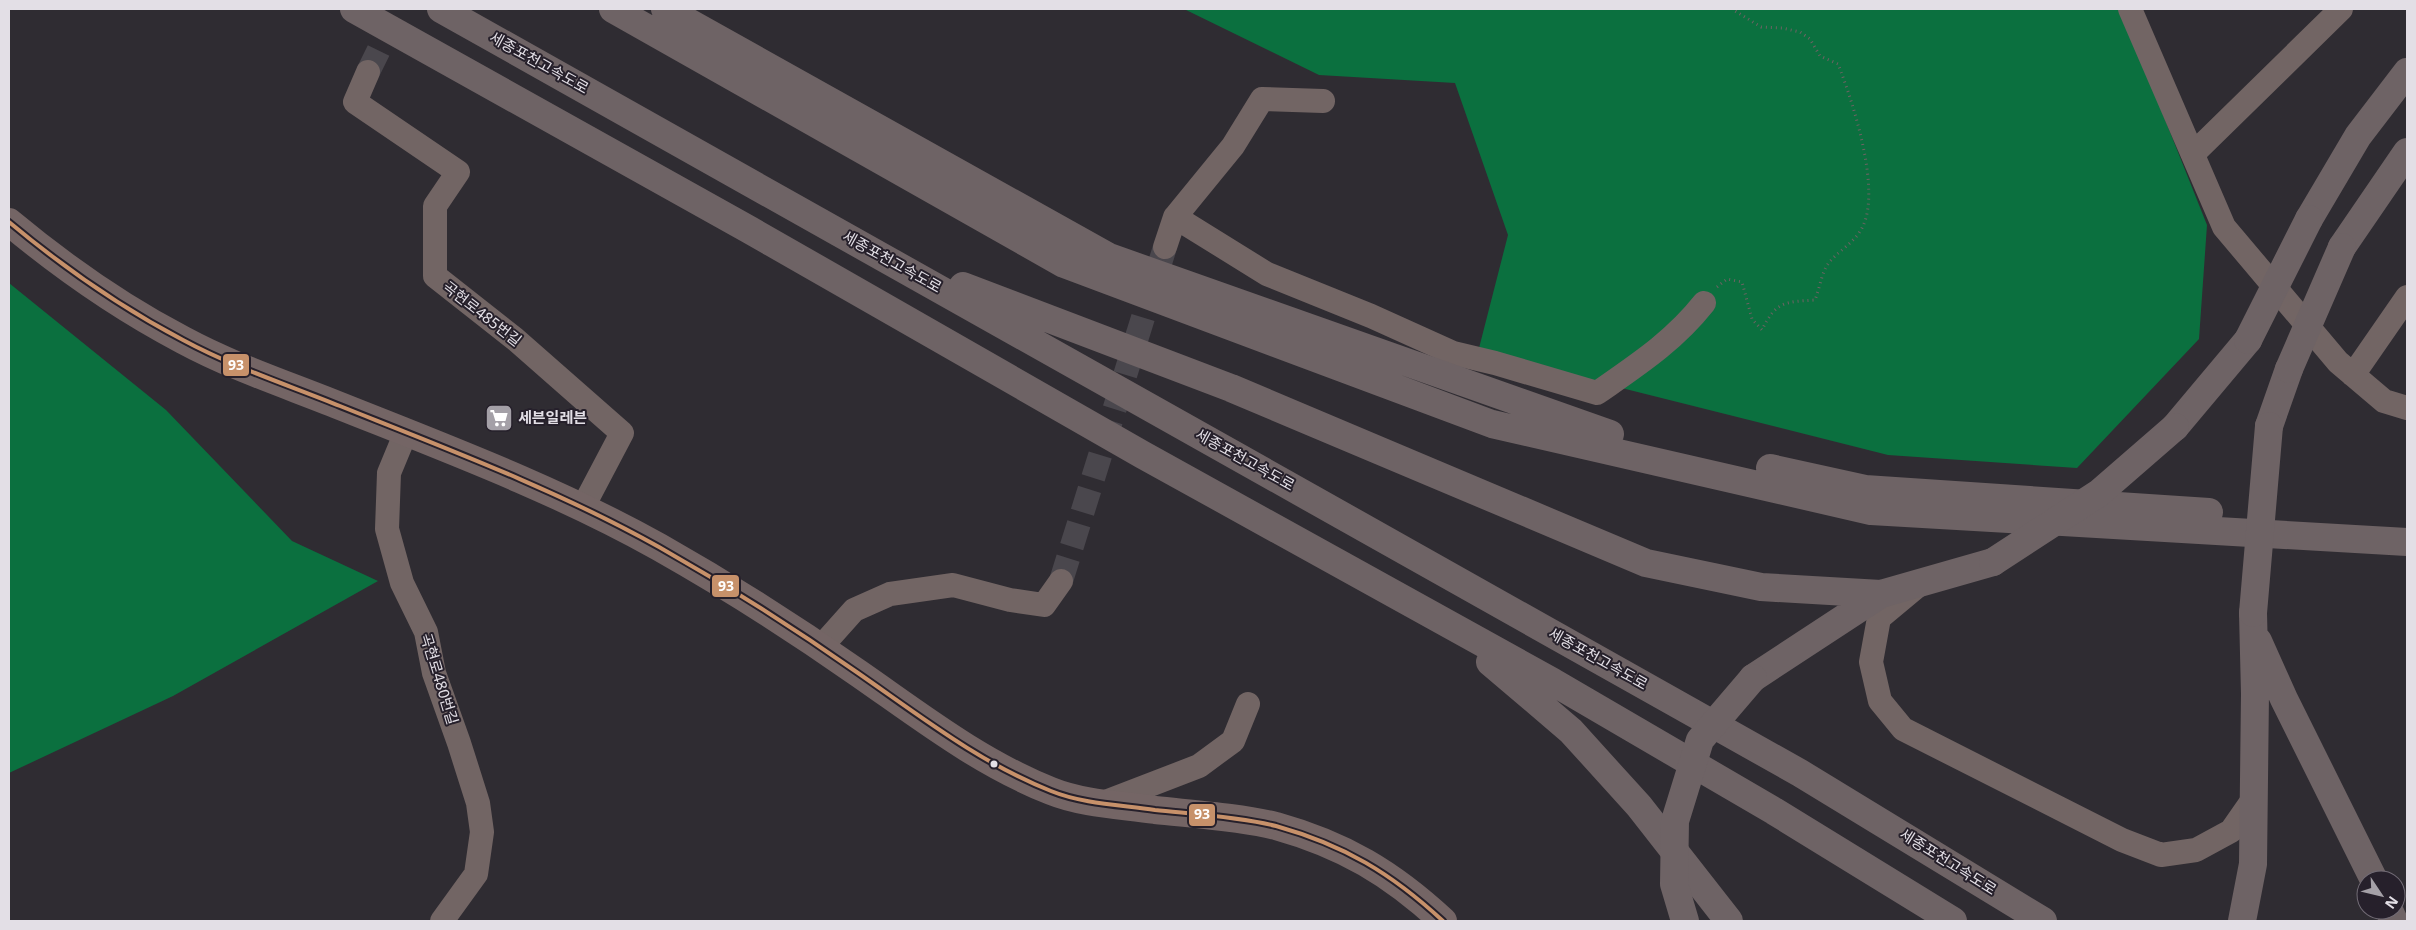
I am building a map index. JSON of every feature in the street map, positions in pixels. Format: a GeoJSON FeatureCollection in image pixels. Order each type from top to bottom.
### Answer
{"type":"FeatureCollection","features":[{"type":"Feature","properties":{"kind":"highway"},"geometry":{"type":"LineString","coordinates":[[354,9],[756,234],[1143,455],[1553,682],[1706,771],[1953,921]]}},
{"type":"Feature","properties":{"kind":"highway","name":"세종포천고속도로"},"geometry":{"type":"LineString","coordinates":[[441,9],[1800,773],[2043,921]]}},
{"type":"Feature","properties":{"kind":"highway"},"geometry":{"type":"LineString","coordinates":[[613,9],[1064,264],[1492,424],[1871,511],[2407,542]]}},
{"type":"Feature","properties":{"kind":"highway"},"geometry":{"type":"LineString","coordinates":[[665,9],[1109,257],[1599,432],[1865,489],[2407,525]]}},
{"type":"Feature","properties":{"kind":"highway"},"geometry":{"type":"LineString","coordinates":[[1686,921],[1674,884],[1675,821],[1700,740],[1753,678],[1881,594],[1993,562],[2099,493],[2175,427],[2248,340],[2309,219],[2358,136],[2407,72]]}},
{"type":"Feature","properties":{"kind":"highway"},"geometry":{"type":"LineString","coordinates":[[2242,921],[2253,864],[2255,694],[2252,621],[2269,426],[2289,369],[2342,247],[2407,152]]}},
{"type":"Feature","properties":{"kind":"highway"},"geometry":{"type":"LineString","coordinates":[[878,254],[1231,388],[1646,562],[1761,587],[1881,594]]}},
{"type":"Feature","properties":{"kind":"highway"},"geometry":{"type":"LineString","coordinates":[[1369,580],[1500,669],[1570,732],[1639,806],[1729,921]]}},
{"type":"Feature","properties":{"kind":"highway"},"geometry":{"type":"LineString","coordinates":[[2252,621],[2284,699],[2369,870]]}},
{"type":"Feature","properties":{"kind":"main road"},"geometry":{"type":"LineString","coordinates":[[9,222],[52,258],[116,302],[186,342],[256,373],[510,474],[583,507],[659,547],[735,592],[821,647],[963,746],[1012,775],[1057,794],[1103,803],[1272,825],[1324,842],[1363,859],[1414,894],[1443,921]]}},
{"type":"Feature","properties":{"kind":"street"},"geometry":{"type":"LineString","coordinates":[[2130,9],[2224,227],[2338,362],[2384,401],[2407,408]]}},
{"type":"Feature","properties":{"kind":"street"},"geometry":{"type":"LineString","coordinates":[[2193,154],[2341,9]]}},
{"type":"Feature","properties":{"kind":"street","name":"곡현로485번길"},"geometry":{"type":"LineString","coordinates":[[368,72],[355,102],[458,172],[435,206],[434,276],[515,339],[622,433],[583,507]]}},
{"type":"Feature","properties":{"kind":"street"},"geometry":{"type":"LineString","coordinates":[[1165,247],[1174,216],[1233,146],[1262,99],[1323,101]]}},
{"type":"Feature","properties":{"kind":"street"},"geometry":{"type":"LineString","coordinates":[[1174,216],[1267,274],[1371,316],[1453,353],[1495,362],[1596,393],[1646,360],[1678,334],[1704,303]]}},
{"type":"Feature","properties":{"kind":"street"},"geometry":{"type":"LineString","coordinates":[[2353,375],[2407,297]]}},
{"type":"Feature","properties":{"kind":"street","name":"곡현로480번길"},"geometry":{"type":"LineString","coordinates":[[406,432],[388,473],[387,529],[402,583],[426,632],[434,673],[460,743],[478,803],[482,832],[476,874],[442,921]]}},
{"type":"Feature","properties":{"kind":"street"},"geometry":{"type":"LineString","coordinates":[[821,647],[854,610],[890,594],[953,584],[1010,600],[1044,605],[1061,581]]}},
{"type":"Feature","properties":{"kind":"street"},"geometry":{"type":"LineString","coordinates":[[1922,582],[1879,618],[1871,662],[1880,701],[1903,729],[2122,840],[2161,855],[2196,850],[2231,831],[2254,798]]}},
{"type":"Feature","properties":{"kind":"street"},"geometry":{"type":"LineString","coordinates":[[1103,803],[1199,766],[1233,741],[1248,704]]}},
{"type":"Feature","properties":{"kind":"path"},"geometry":{"type":"LineString","coordinates":[[1704,303],[1708,294],[1727,279],[1742,282],[1752,319],[1762,330],[1768,317],[1785,302],[1815,300],[1826,266],[1849,245],[1861,230],[1868,214],[1870,190],[1855,115],[1838,64],[1820,56],[1810,39],[1800,32],[1782,28],[1761,27],[1732,9]]}},
{"type":"Feature","properties":{"kind":"green space"},"geometry":{"type":"Polygon","coordinates":[[[1184,9],[2121,9],[2207,225],[2199,339],[2077,468],[1888,455],[1478,352],[1508,235],[1455,83],[1319,75],[1184,9]]]}},
{"type":"Feature","properties":{"kind":"green space"},"geometry":{"type":"Polygon","coordinates":[[[9,283],[166,410],[292,541],[378,581],[173,696],[9,773],[9,283]]]}},
{"type":"Feature","properties":{"kind":"tunnel"},"geometry":{"type":"LineString","coordinates":[[368,72],[399,9]]}},
{"type":"Feature","properties":{"kind":"tunnel"},"geometry":{"type":"LineString","coordinates":[[1061,581],[1165,247]]}},
{"type":"Feature","properties":{"kind":"transit line","name":"93"},"geometry":{"type":"LineString","coordinates":[[9,222],[50,255],[114,300],[202,350],[502,471],[581,507],[659,547],[834,656],[951,738],[1025,780],[1076,799],[1247,820],[1301,834],[1323,842],[1366,863],[1405,889],[1443,921]]}},
{"type":"Feature","properties":{"kind":"place","name":"세븐일레븐"},"geometry":{"type":"Point","coordinates":[499,418]}}]}
